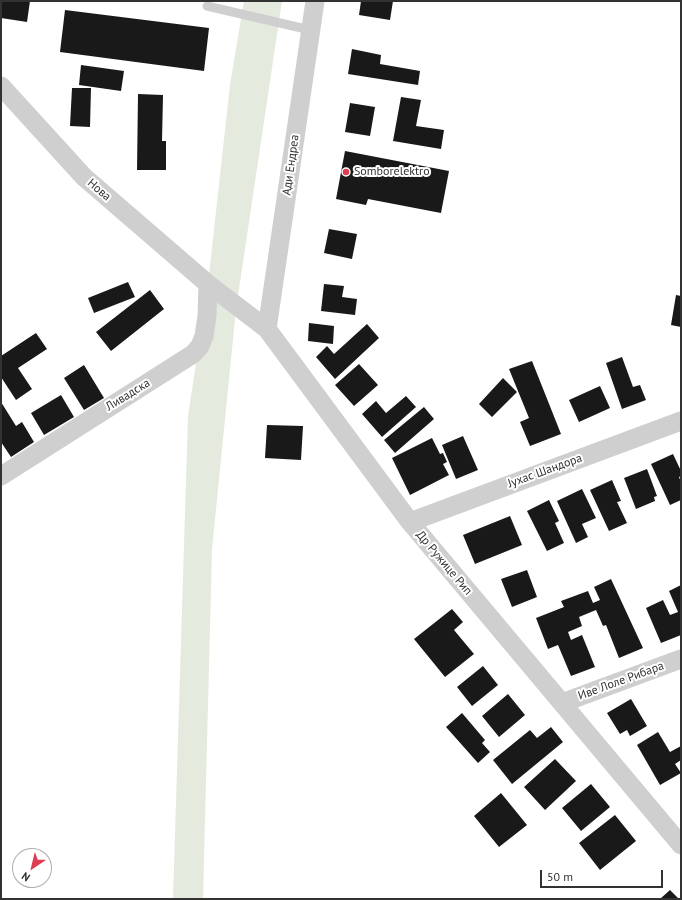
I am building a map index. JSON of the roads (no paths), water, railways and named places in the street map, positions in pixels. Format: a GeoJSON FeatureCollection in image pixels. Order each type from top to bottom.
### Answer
{"type":"FeatureCollection","features":[{"type":"Feature","properties":{"kind":"street","name":"Ади Ендреа"},"geometry":{"type":"LineString","coordinates":[[267,329],[315,1]]}},
{"type":"Feature","properties":{"kind":"street","name":"Нова"},"geometry":{"type":"LineString","coordinates":[[1,86],[84,178],[208,284]]}},
{"type":"Feature","properties":{"kind":"street","name":"Др Ружице Рип"},"geometry":{"type":"LineString","coordinates":[[208,284],[267,329],[410,522],[681,845]]}},
{"type":"Feature","properties":{"kind":"street","name":"Ливадска"},"geometry":{"type":"LineString","coordinates":[[1,476],[194,354],[200,346],[204,336],[207,316],[208,284]]}},
{"type":"Feature","properties":{"kind":"street","name":"Јухас Шандора"},"geometry":{"type":"LineString","coordinates":[[410,522],[681,421]]}},
{"type":"Feature","properties":{"kind":"street","name":"Иве Лоле Рибара"},"geometry":{"type":"LineString","coordinates":[[562,703],[681,659]]}},
{"type":"Feature","properties":{"kind":"lane"},"geometry":{"type":"LineString","coordinates":[[207,6],[310,30]]}},
{"type":"Feature","properties":{"kind":"place","name":"Somborelektro"},"geometry":{"type":"Point","coordinates":[346,172]}}]}
